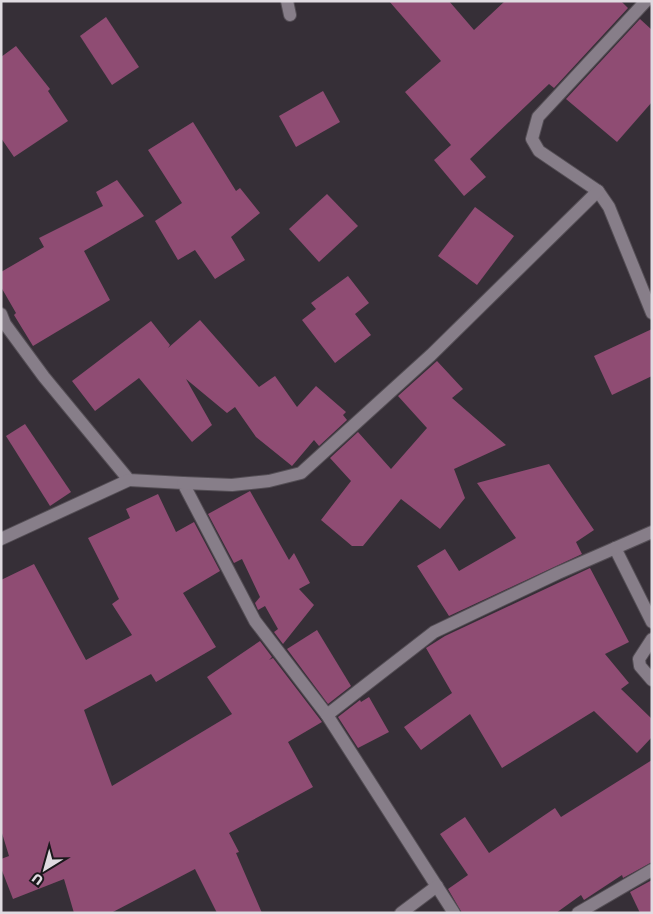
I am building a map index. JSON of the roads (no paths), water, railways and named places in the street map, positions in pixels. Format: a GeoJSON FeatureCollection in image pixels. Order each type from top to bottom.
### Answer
{"type":"FeatureCollection","features":[{"type":"Feature","properties":{"kind":"street"},"geometry":{"type":"LineString","coordinates":[[287,1],[290,15]]}},
{"type":"Feature","properties":{"kind":"street"},"geometry":{"type":"LineString","coordinates":[[646,1],[538,117],[532,139],[539,151],[598,191],[609,207],[652,313]]}},
{"type":"Feature","properties":{"kind":"street"},"geometry":{"type":"LineString","coordinates":[[1,539],[129,480],[232,486],[269,481],[301,473],[431,355],[598,191]]}},
{"type":"Feature","properties":{"kind":"street"},"geometry":{"type":"LineString","coordinates":[[1,314],[5,324],[44,377],[129,480]]}},
{"type":"Feature","properties":{"kind":"street"},"geometry":{"type":"LineString","coordinates":[[183,483],[255,621],[328,715],[454,913]]}},
{"type":"Feature","properties":{"kind":"street"},"geometry":{"type":"LineString","coordinates":[[328,715],[434,632],[558,573],[652,532]]}},
{"type":"Feature","properties":{"kind":"street"},"geometry":{"type":"LineString","coordinates":[[615,548],[652,622]]}},
{"type":"Feature","properties":{"kind":"street"},"geometry":{"type":"LineString","coordinates":[[652,639],[639,659],[640,666],[652,680]]}},
{"type":"Feature","properties":{"kind":"street"},"geometry":{"type":"LineString","coordinates":[[578,913],[652,870]]}},
{"type":"Feature","properties":{"kind":"street"},"geometry":{"type":"LineString","coordinates":[[401,913],[437,886]]}}]}
